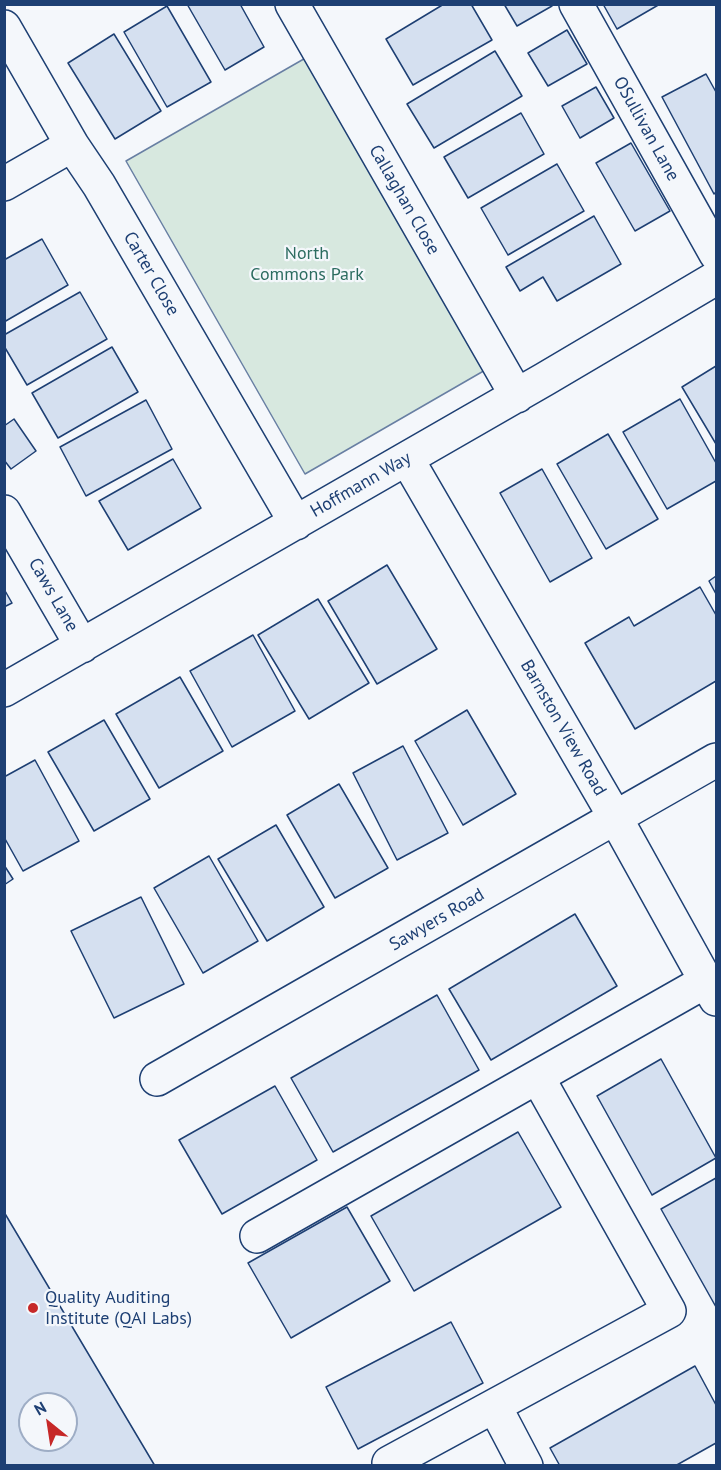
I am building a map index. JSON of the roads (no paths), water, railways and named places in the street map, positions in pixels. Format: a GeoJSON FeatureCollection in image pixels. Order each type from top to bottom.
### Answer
{"type":"FeatureCollection","features":[{"type":"Feature","properties":{"kind":"street","name":"OSullivan Lane"},"geometry":{"type":"LineString","coordinates":[[576,4],[717,254]]}},
{"type":"Feature","properties":{"kind":"street","name":"Callaghan Close"},"geometry":{"type":"LineString","coordinates":[[300,8],[517,396]]}},
{"type":"Feature","properties":{"kind":"street","name":"Carter Close"},"geometry":{"type":"LineString","coordinates":[[4,27],[296,523]]}},
{"type":"Feature","properties":{"kind":"street"},"geometry":{"type":"LineString","coordinates":[[4,184],[72,145]]}},
{"type":"Feature","properties":{"kind":"street","name":"Hoffmann Way"},"geometry":{"type":"LineString","coordinates":[[4,690],[517,396],[717,278]]}},
{"type":"Feature","properties":{"kind":"street","name":"Barnston View Road"},"geometry":{"type":"LineString","coordinates":[[406,459],[615,817],[711,990]]}},
{"type":"Feature","properties":{"kind":"street","name":"Caws Lane"},"geometry":{"type":"LineString","coordinates":[[4,513],[82,646]]}},
{"type":"Feature","properties":{"kind":"street","name":"Sawyers Road"},"geometry":{"type":"LineString","coordinates":[[157,1079],[717,760]]}},
{"type":"Feature","properties":{"kind":"street"},"geometry":{"type":"LineString","coordinates":[[257,1236],[538,1078],[711,990]]}},
{"type":"Feature","properties":{"kind":"street"},"geometry":{"type":"LineString","coordinates":[[389,1463],[669,1311],[538,1078]]}},
{"type":"Feature","properties":{"kind":"street"},"geometry":{"type":"LineString","coordinates":[[495,1407],[525,1466]]}},
{"type":"Feature","properties":{"kind":"place","name":"Quality Auditing Institute (QAI Labs)"},"geometry":{"type":"Point","coordinates":[33,1308]}},
{"type":"Feature","properties":{"kind":"park label","name":"North Commons Park"},"geometry":{"type":"Point","coordinates":[307,264]}}]}
